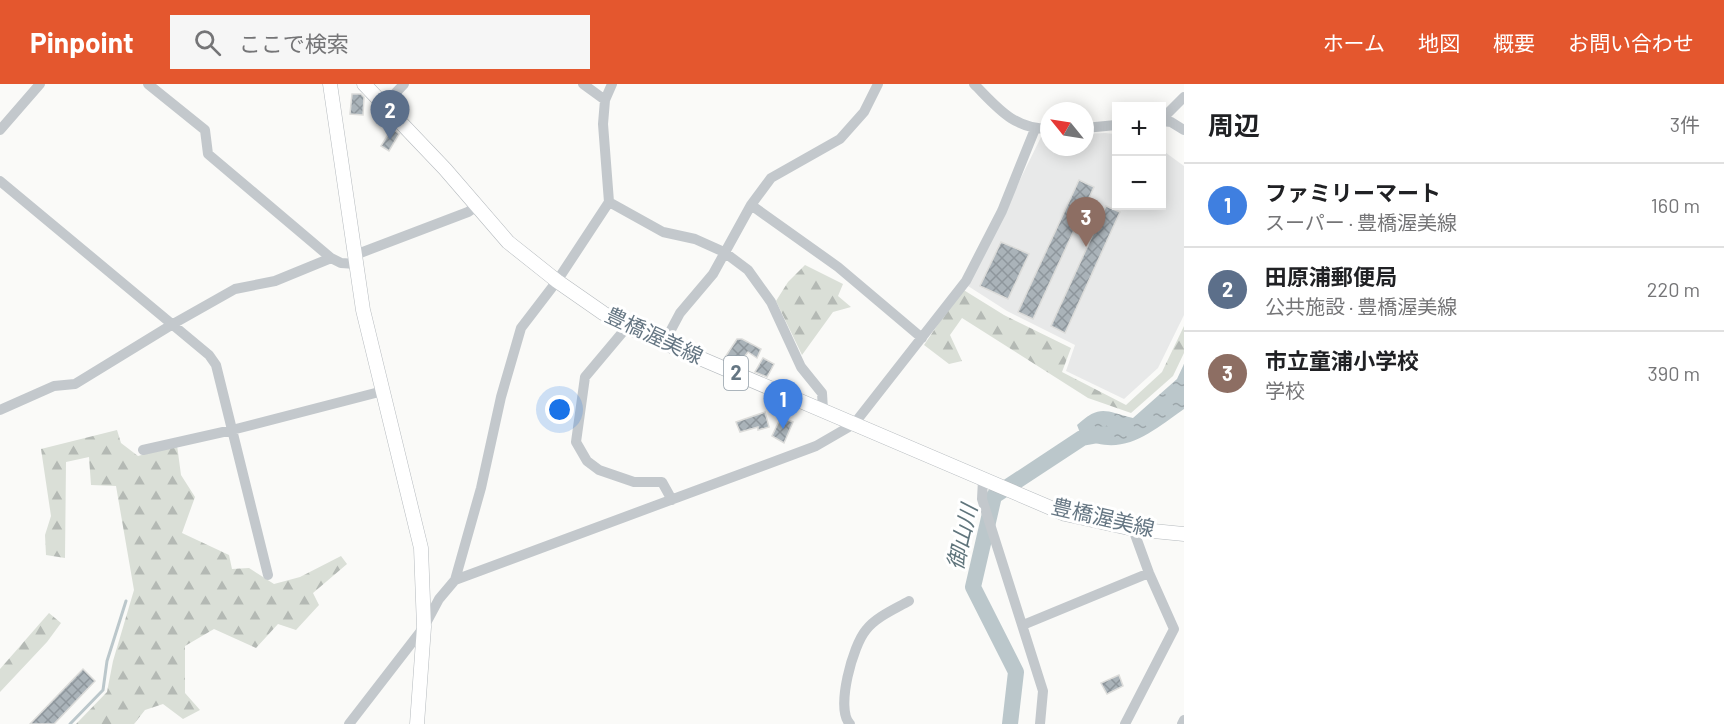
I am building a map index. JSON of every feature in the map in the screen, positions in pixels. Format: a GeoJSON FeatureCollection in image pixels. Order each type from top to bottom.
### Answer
{"type":"FeatureCollection","features":[{"type":"Feature","properties":{"kind":"main road"},"geometry":{"type":"LineString","coordinates":[[330,84],[363,309],[421,548],[424,627],[417,724]]}},
{"type":"Feature","properties":{"kind":"main road","name":"豊橋渥美線"},"geometry":{"type":"LineString","coordinates":[[364,84],[385,104],[508,242],[557,281],[627,327],[1065,514],[1133,529],[1184,534]]}},
{"type":"Feature","properties":{"kind":"street"},"geometry":{"type":"LineString","coordinates":[[0,130],[39,84]]}},
{"type":"Feature","properties":{"kind":"street"},"geometry":{"type":"LineString","coordinates":[[148,84],[205,130],[208,154],[331,258],[341,263],[468,212],[477,206]]}},
{"type":"Feature","properties":{"kind":"street"},"geometry":{"type":"LineString","coordinates":[[385,104],[404,84]]}},
{"type":"Feature","properties":{"kind":"street"},"geometry":{"type":"LineString","coordinates":[[583,84],[605,100]]}},
{"type":"Feature","properties":{"kind":"street"},"geometry":{"type":"LineString","coordinates":[[348,724],[424,627],[440,599],[455,580],[481,488],[501,397],[521,328],[557,281],[609,202],[603,124],[605,100],[612,84]]}},
{"type":"Feature","properties":{"kind":"street"},"geometry":{"type":"LineString","coordinates":[[664,343],[680,313],[713,274],[751,205],[771,178],[840,139],[864,112],[878,84]]}},
{"type":"Feature","properties":{"kind":"street"},"geometry":{"type":"LineString","coordinates":[[974,84],[1003,114],[1035,129],[1040,129]]}},
{"type":"Feature","properties":{"kind":"street"},"geometry":{"type":"LineString","coordinates":[[1166,115],[1184,97]]}},
{"type":"Feature","properties":{"kind":"street"},"geometry":{"type":"LineString","coordinates":[[1166,121],[1184,130]]}},
{"type":"Feature","properties":{"kind":"street"},"geometry":{"type":"LineString","coordinates":[[1094,127],[1112,125]]}},
{"type":"Feature","properties":{"kind":"street"},"geometry":{"type":"LineString","coordinates":[[455,580],[816,446],[854,424],[966,281],[1002,211],[1035,129]]}},
{"type":"Feature","properties":{"kind":"street"},"geometry":{"type":"LineString","coordinates":[[0,181],[173,324],[209,355],[216,365],[268,575]]}},
{"type":"Feature","properties":{"kind":"street"},"geometry":{"type":"LineString","coordinates":[[609,202],[663,232],[695,239],[724,252],[748,270],[771,302],[801,367],[822,393],[823,410]]}},
{"type":"Feature","properties":{"kind":"street"},"geometry":{"type":"LineString","coordinates":[[751,205],[838,267],[922,338]]}},
{"type":"Feature","properties":{"kind":"street"},"geometry":{"type":"LineString","coordinates":[[0,410],[54,386],[75,384],[173,324],[235,290],[275,281],[331,258]]}},
{"type":"Feature","properties":{"kind":"street"},"geometry":{"type":"LineString","coordinates":[[627,327],[585,377],[576,442],[588,461],[599,470],[634,482],[662,482],[672,500]]}},
{"type":"Feature","properties":{"kind":"street"},"geometry":{"type":"LineString","coordinates":[[143,450],[232,430],[383,391]]}},
{"type":"Feature","properties":{"kind":"street"},"geometry":{"type":"LineString","coordinates":[[983,480],[982,499],[1043,692],[1040,724]]}},
{"type":"Feature","properties":{"kind":"street"},"geometry":{"type":"LineString","coordinates":[[1125,724],[1174,629],[1149,573],[1133,529]]}},
{"type":"Feature","properties":{"kind":"street"},"geometry":{"type":"LineString","coordinates":[[1023,625],[1149,573]]}},
{"type":"Feature","properties":{"kind":"street"},"geometry":{"type":"LineString","coordinates":[[850,724],[846,720],[844,710],[847,678],[865,630],[909,601]]}},
{"type":"Feature","properties":{"kind":"street"},"geometry":{"type":"LineString","coordinates":[[1182,724],[1184,720]]}},
{"type":"Feature","properties":{"kind":"shaded area"},"geometry":{"type":"Polygon","coordinates":[[[1094,134],[1112,134],[1112,210],[1166,210],[1166,153],[1184,166],[1184,315],[1158,368],[1124,399],[1066,371],[1075,345],[1007,311],[968,286],[1040,139],[1040,156],[1094,156],[1094,134]]]}},
{"type":"Feature","properties":{"kind":"green space"},"geometry":{"type":"Polygon","coordinates":[[[805,265],[843,284],[838,296],[851,307],[833,312],[802,355],[776,301],[788,282],[805,265]]]}},
{"type":"Feature","properties":{"kind":"green space"},"geometry":{"type":"Polygon","coordinates":[[[962,289],[1004,315],[1071,348],[1062,372],[1126,405],[1162,372],[1184,326],[1184,353],[1173,376],[1131,413],[1088,398],[962,318],[950,335],[962,361],[949,364],[924,345],[962,289]]]}},
{"type":"Feature","properties":{"kind":"green space"},"geometry":{"type":"Polygon","coordinates":[[[117,430],[121,443],[138,456],[177,445],[181,475],[195,497],[182,533],[229,555],[232,569],[249,568],[274,584],[300,577],[341,556],[347,564],[313,593],[319,605],[296,630],[278,624],[256,648],[214,629],[185,646],[185,693],[200,710],[183,719],[163,704],[145,710],[134,724],[76,724],[107,692],[113,661],[134,590],[116,486],[91,485],[89,457],[66,462],[65,558],[46,555],[45,535],[51,516],[41,449],[117,430]]]}},
{"type":"Feature","properties":{"kind":"green space"},"geometry":{"type":"Polygon","coordinates":[[[49,613],[61,623],[47,642],[0,692],[0,669],[49,613]]]}},
{"type":"Feature","properties":{"kind":"water"},"geometry":{"type":"Polygon","coordinates":[[[1184,364],[1184,409],[1148,434],[1124,444],[1097,443],[1082,438],[1077,425],[1085,418],[1103,411],[1133,418],[1177,379],[1184,364]]]}},
{"type":"Feature","properties":{"kind":"building"},"geometry":{"type":"Polygon","coordinates":[[[352,94],[361,94],[364,97],[363,115],[350,114],[352,94]]]}},
{"type":"Feature","properties":{"kind":"building"},"geometry":{"type":"Polygon","coordinates":[[[392,128],[399,134],[389,151],[381,146],[392,128]]]}},
{"type":"Feature","properties":{"kind":"building"},"geometry":{"type":"Polygon","coordinates":[[[1079,180],[1094,187],[1033,319],[1018,312],[1079,180]]]}},
{"type":"Feature","properties":{"kind":"building"},"geometry":{"type":"Polygon","coordinates":[[[1106,206],[1120,212],[1065,333],[1051,326],[1106,206]]]}},
{"type":"Feature","properties":{"kind":"building"},"geometry":{"type":"Polygon","coordinates":[[[1001,242],[1029,254],[1008,299],[980,286],[1001,242]]]}},
{"type":"Feature","properties":{"kind":"building"},"geometry":{"type":"Polygon","coordinates":[[[737,339],[742,339],[761,349],[757,358],[748,352],[738,365],[724,359],[737,339]]]}},
{"type":"Feature","properties":{"kind":"building"},"geometry":{"type":"Polygon","coordinates":[[[763,358],[774,364],[767,377],[755,372],[763,358]]]}},
{"type":"Feature","properties":{"kind":"building"},"geometry":{"type":"Polygon","coordinates":[[[765,412],[769,427],[758,430],[758,427],[740,432],[736,422],[765,412]]]}},
{"type":"Feature","properties":{"kind":"building"},"geometry":{"type":"Polygon","coordinates":[[[781,417],[793,422],[784,443],[772,436],[781,417]]]}},
{"type":"Feature","properties":{"kind":"building"},"geometry":{"type":"Polygon","coordinates":[[[83,669],[95,681],[54,724],[30,724],[83,669]]]}},
{"type":"Feature","properties":{"kind":"building"},"geometry":{"type":"Polygon","coordinates":[[[1119,675],[1123,686],[1107,694],[1101,683],[1119,675]]]}},
{"type":"Feature","properties":{"kind":"waterway","name":"御山川"},"geometry":{"type":"LineString","coordinates":[[1010,724],[1016,672],[973,587],[994,496],[1082,438],[1104,434]]}},
{"type":"Feature","properties":{"kind":"waterway"},"geometry":{"type":"LineString","coordinates":[[70,724],[103,690],[107,661],[126,601]]}},
{"type":"Feature","properties":{"kind":"place","name":"田原浦郵便局"},"geometry":{"type":"Point","coordinates":[390,140]}},
{"type":"Feature","properties":{"kind":"place","name":"市立童浦小学校"},"geometry":{"type":"Point","coordinates":[1086,247]}},
{"type":"Feature","properties":{"kind":"place","name":"ファミリーマート"},"geometry":{"type":"Point","coordinates":[783,429]}}]}
